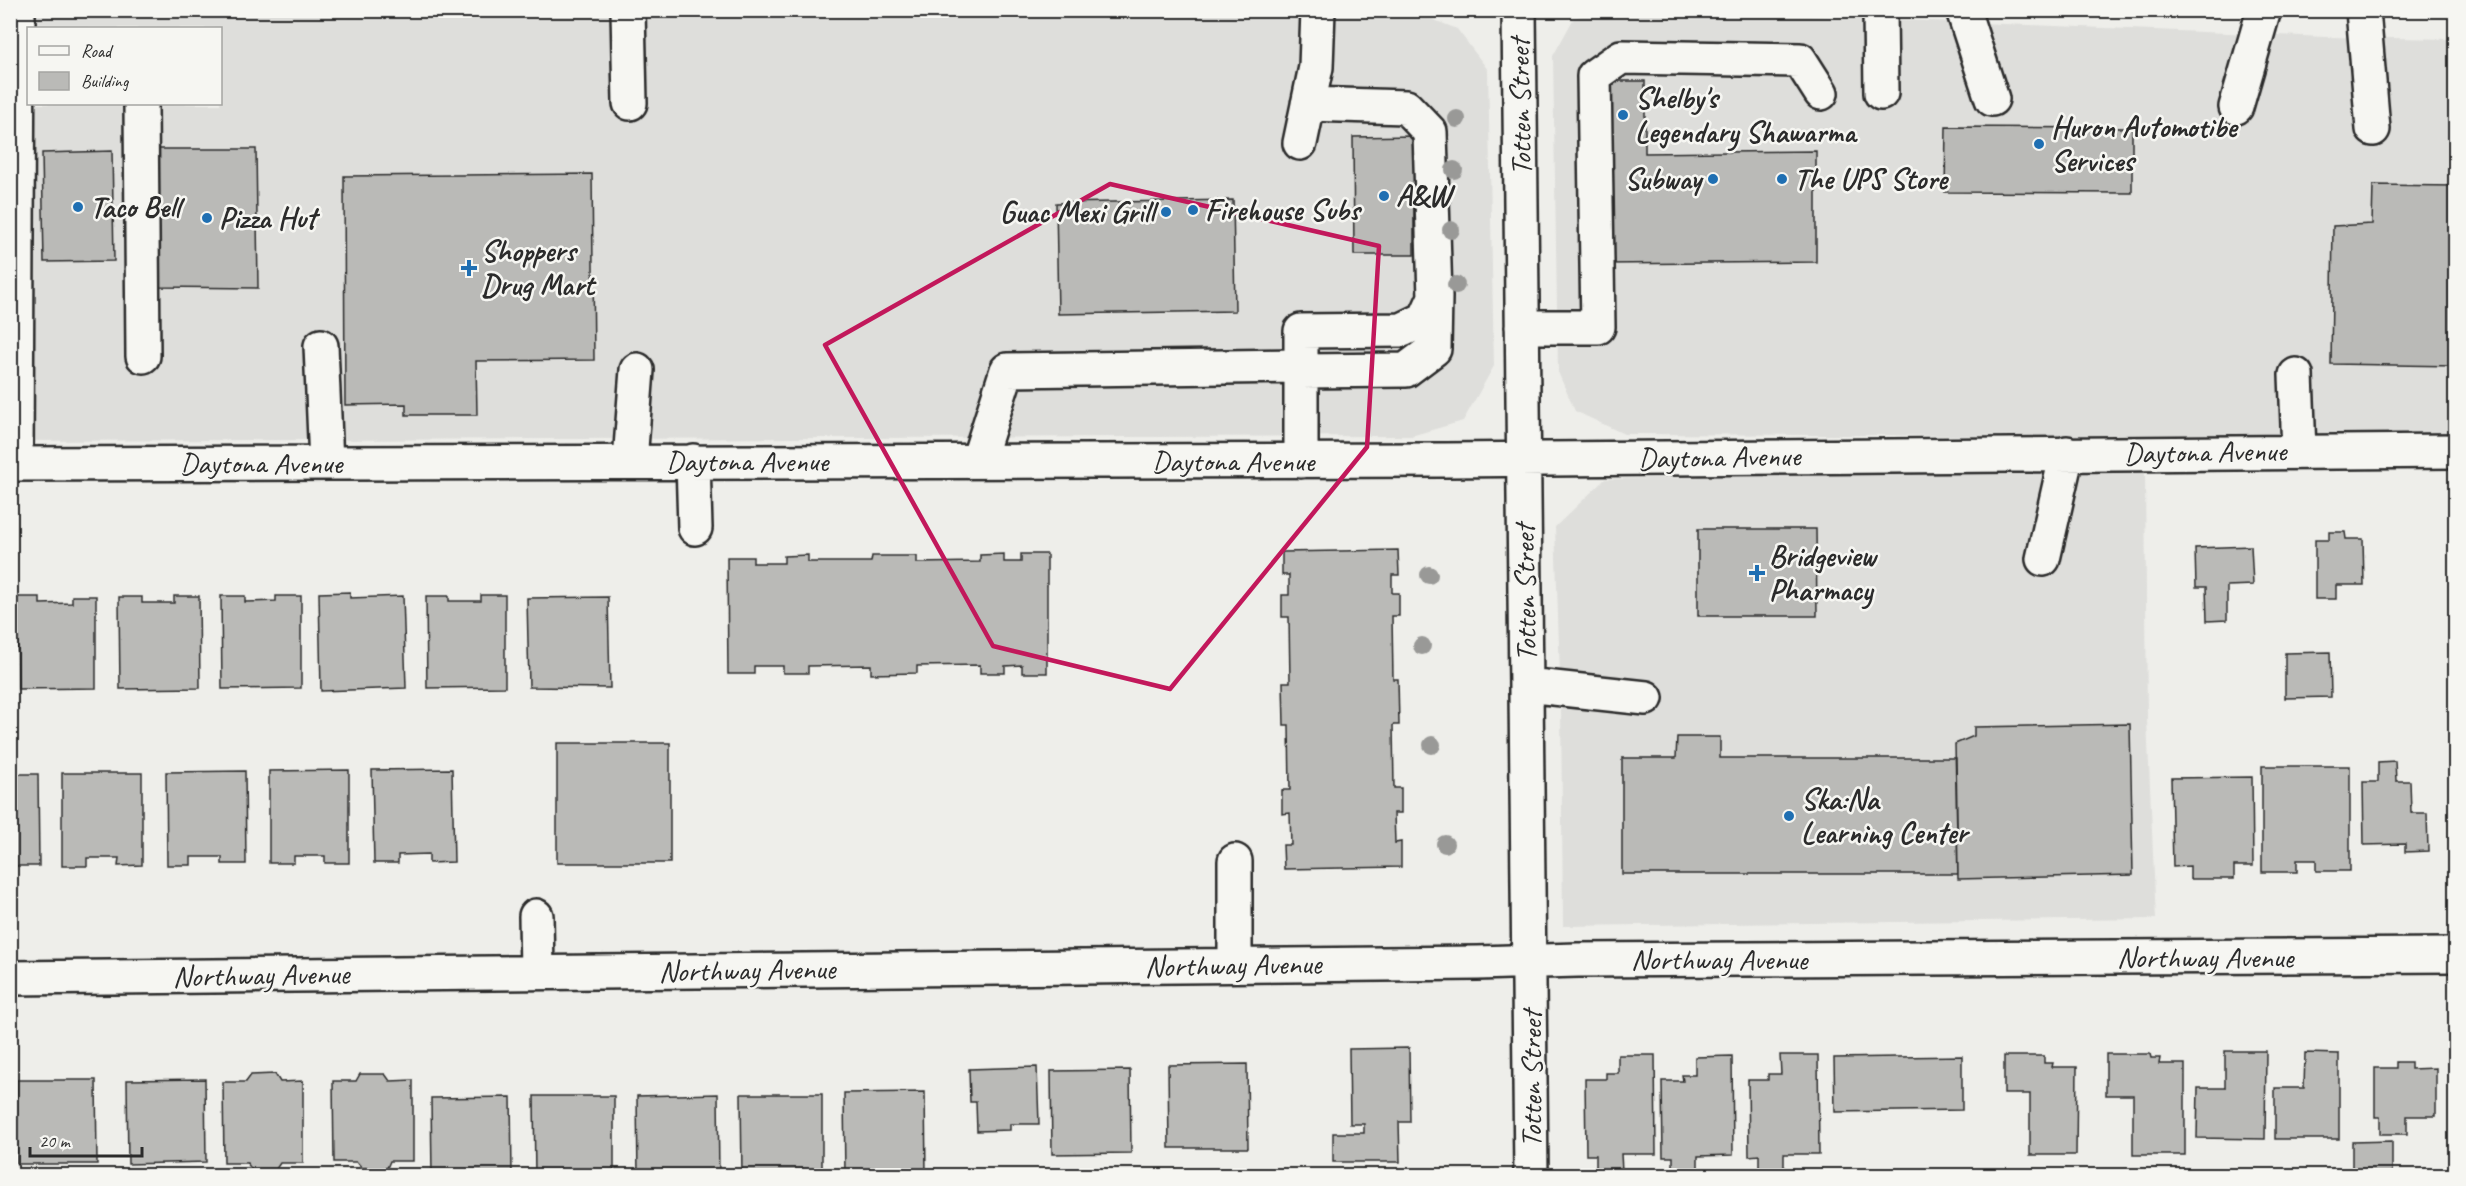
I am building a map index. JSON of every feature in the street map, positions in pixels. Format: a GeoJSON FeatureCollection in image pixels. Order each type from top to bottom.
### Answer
{"type":"FeatureCollection","features":[{"type":"Feature","properties":{"kind":"street"},"geometry":{"type":"LineString","coordinates":[[13,464],[18,10]]}},
{"type":"Feature","properties":{"kind":"street"},"geometry":{"type":"LineString","coordinates":[[628,10],[630,103]]}},
{"type":"Feature","properties":{"kind":"street"},"geometry":{"type":"LineString","coordinates":[[1300,143],[1317,67],[1318,10]]}},
{"type":"Feature","properties":{"kind":"street","name":"Totten Street"},"geometry":{"type":"LineString","coordinates":[[1519,10],[1531,1176]]}},
{"type":"Feature","properties":{"kind":"street"},"geometry":{"type":"LineString","coordinates":[[1881,10],[1881,93]]}},
{"type":"Feature","properties":{"kind":"street"},"geometry":{"type":"LineString","coordinates":[[1963,10],[1992,99]]}},
{"type":"Feature","properties":{"kind":"street"},"geometry":{"type":"LineString","coordinates":[[2236,107],[2264,10]]}},
{"type":"Feature","properties":{"kind":"street"},"geometry":{"type":"LineString","coordinates":[[2363,10],[2373,129]]}},
{"type":"Feature","properties":{"kind":"street"},"geometry":{"type":"LineString","coordinates":[[1522,327],[1598,327],[1594,76],[1621,57],[1800,60],[1821,93]]}},
{"type":"Feature","properties":{"kind":"street"},"geometry":{"type":"LineString","coordinates":[[978,461],[1007,370],[1406,370],[1434,349],[1436,297],[1430,132],[1406,107],[1308,104]]}},
{"type":"Feature","properties":{"kind":"street"},"geometry":{"type":"LineString","coordinates":[[141,105],[143,356]]}},
{"type":"Feature","properties":{"kind":"street"},"geometry":{"type":"LineString","coordinates":[[1302,460],[1301,332],[1402,330],[1425,319],[1436,297]]}},
{"type":"Feature","properties":{"kind":"street"},"geometry":{"type":"LineString","coordinates":[[321,346],[326,463]]}},
{"type":"Feature","properties":{"kind":"street"},"geometry":{"type":"LineString","coordinates":[[630,461],[637,370]]}},
{"type":"Feature","properties":{"kind":"street"},"geometry":{"type":"LineString","coordinates":[[2296,375],[2299,451]]}},
{"type":"Feature","properties":{"kind":"street","name":"Daytona Avenue"},"geometry":{"type":"LineString","coordinates":[[13,464],[1524,460],[2456,451]]}},
{"type":"Feature","properties":{"kind":"street"},"geometry":{"type":"LineString","coordinates":[[2043,559],[2067,453]]}},
{"type":"Feature","properties":{"kind":"street"},"geometry":{"type":"LineString","coordinates":[[693,461],[695,528]]}},
{"type":"Feature","properties":{"kind":"street"},"geometry":{"type":"LineString","coordinates":[[1526,685],[1646,698]]}},
{"type":"Feature","properties":{"kind":"street"},"geometry":{"type":"LineString","coordinates":[[1234,861],[1235,965]]}},
{"type":"Feature","properties":{"kind":"street"},"geometry":{"type":"LineString","coordinates":[[536,916],[537,972]]}},
{"type":"Feature","properties":{"kind":"street","name":"Northway Avenue"},"geometry":{"type":"LineString","coordinates":[[10,978],[1590,960],[2456,955]]}},
{"type":"Feature","properties":{"kind":"highlighted area"},"geometry":{"type":"Polygon","coordinates":[[[1110,184],[1379,246],[1367,447],[1170,689],[993,646],[825,345],[1110,184]]]}},
{"type":"Feature","properties":{"kind":"shaded area"},"geometry":{"type":"Polygon","coordinates":[[[1302,10],[1414,12],[1457,29],[1488,70],[1494,366],[1463,421],[1411,436],[11,441],[10,11],[1302,10]]]}},
{"type":"Feature","properties":{"kind":"shaded area"},"geometry":{"type":"Polygon","coordinates":[[[1599,10],[1687,11],[2326,37],[2455,39],[2455,438],[1624,434],[1575,411],[1558,372],[1553,56],[1574,18],[1599,10]]]}},
{"type":"Feature","properties":{"kind":"shaded area"},"geometry":{"type":"Polygon","coordinates":[[[2145,468],[2147,721],[2156,919],[1563,926],[1561,705],[1555,527],[1605,479],[2145,468]]]}},
{"type":"Feature","properties":{"kind":"building"},"geometry":{"type":"Polygon","coordinates":[[[1603,81],[1645,81],[1645,153],[1816,151],[1816,262],[1604,264],[1603,81]]]}},
{"type":"Feature","properties":{"kind":"building","name":"Huron Automotibe Services"},"geometry":{"type":"Polygon","coordinates":[[[1946,127],[2132,128],[2132,193],[1945,192],[1946,127]]]}},
{"type":"Feature","properties":{"kind":"building","name":"A&W"},"geometry":{"type":"Polygon","coordinates":[[[1414,136],[1414,255],[1354,255],[1353,137],[1414,136]]]}},
{"type":"Feature","properties":{"kind":"building","name":"Pizza Hut"},"geometry":{"type":"Polygon","coordinates":[[[157,149],[256,149],[258,288],[158,287],[157,149]]]}},
{"type":"Feature","properties":{"kind":"building","name":"Taco Bell"},"geometry":{"type":"Polygon","coordinates":[[[112,151],[114,261],[44,262],[42,153],[112,151]]]}},
{"type":"Feature","properties":{"kind":"building","name":"Shoppers Drug Mart"},"geometry":{"type":"Polygon","coordinates":[[[592,174],[594,360],[476,361],[477,415],[406,415],[406,404],[345,405],[344,176],[592,174]]]}},
{"type":"Feature","properties":{"kind":"building"},"geometry":{"type":"Polygon","coordinates":[[[2373,185],[2456,186],[2456,366],[2331,364],[2333,226],[2372,224],[2373,185]]]}},
{"type":"Feature","properties":{"kind":"building"},"geometry":{"type":"Polygon","coordinates":[[[1233,200],[1235,311],[1058,314],[1056,203],[1233,200]]]}},
{"type":"Feature","properties":{"kind":"building","name":"Bridgeview Pharmacy"},"geometry":{"type":"Polygon","coordinates":[[[1698,529],[1816,529],[1817,616],[1698,616],[1698,529]]]}},
{"type":"Feature","properties":{"kind":"building"},"geometry":{"type":"Polygon","coordinates":[[[2329,532],[2345,532],[2346,539],[2363,539],[2364,585],[2336,585],[2336,599],[2315,599],[2315,540],[2329,540],[2329,532]]]}},
{"type":"Feature","properties":{"kind":"building"},"geometry":{"type":"Polygon","coordinates":[[[2251,546],[2253,585],[2227,586],[2227,620],[2207,621],[2206,587],[2196,587],[2195,548],[2251,546]]]}},
{"type":"Feature","properties":{"kind":"building"},"geometry":{"type":"Polygon","coordinates":[[[1398,550],[1399,575],[1392,575],[1392,593],[1399,593],[1399,616],[1392,616],[1393,679],[1398,679],[1399,725],[1393,725],[1394,788],[1401,788],[1401,813],[1394,813],[1395,843],[1401,842],[1401,867],[1284,869],[1283,845],[1291,845],[1290,813],[1282,814],[1282,790],[1290,790],[1289,725],[1284,725],[1283,682],[1290,682],[1289,617],[1282,617],[1282,595],[1289,595],[1289,575],[1282,575],[1282,552],[1398,550]]]}},
{"type":"Feature","properties":{"kind":"building"},"geometry":{"type":"Polygon","coordinates":[[[1004,554],[1004,562],[1021,562],[1021,554],[1047,554],[1047,673],[1022,673],[1022,665],[1005,666],[1005,673],[980,673],[980,665],[917,666],[917,673],[871,674],[871,665],[808,666],[808,673],[783,673],[783,666],[754,666],[754,674],[728,674],[727,557],[753,557],[753,563],[784,563],[784,556],[808,555],[808,562],[871,562],[872,556],[917,556],[917,563],[980,562],[980,555],[1004,554]]]}},
{"type":"Feature","properties":{"kind":"building"},"geometry":{"type":"Polygon","coordinates":[[[350,592],[350,598],[403,596],[406,688],[321,691],[319,593],[350,592]]]}},
{"type":"Feature","properties":{"kind":"building"},"geometry":{"type":"Polygon","coordinates":[[[481,595],[505,595],[505,687],[427,688],[426,596],[449,596],[449,601],[481,601],[481,595]]]}},
{"type":"Feature","properties":{"kind":"building"},"geometry":{"type":"Polygon","coordinates":[[[72,596],[96,596],[96,688],[18,689],[17,597],[40,597],[40,604],[72,603],[72,596]]]}},
{"type":"Feature","properties":{"kind":"building"},"geometry":{"type":"Polygon","coordinates":[[[174,596],[199,596],[200,688],[120,689],[119,597],[142,597],[142,603],[174,603],[174,596]]]}},
{"type":"Feature","properties":{"kind":"building"},"geometry":{"type":"Polygon","coordinates":[[[221,596],[245,596],[245,602],[276,601],[276,596],[301,596],[301,688],[222,689],[221,596]]]}},
{"type":"Feature","properties":{"kind":"building"},"geometry":{"type":"Polygon","coordinates":[[[608,597],[610,688],[529,687],[527,598],[608,597]]]}},
{"type":"Feature","properties":{"kind":"building"},"geometry":{"type":"Polygon","coordinates":[[[2330,652],[2331,697],[2285,698],[2285,653],[2330,652]]]}},
{"type":"Feature","properties":{"kind":"building"},"geometry":{"type":"Polygon","coordinates":[[[2130,724],[2133,875],[1958,879],[1955,744],[1974,736],[1974,727],[2130,724]]]}},
{"type":"Feature","properties":{"kind":"building","name":"Ska:Na Learning Center"},"geometry":{"type":"Polygon","coordinates":[[[1677,737],[1720,737],[1720,758],[1956,758],[1958,874],[1622,874],[1622,758],[1676,758],[1677,737]]]}},
{"type":"Feature","properties":{"kind":"building"},"geometry":{"type":"Polygon","coordinates":[[[557,743],[670,743],[670,863],[557,863],[557,743]]]}},
{"type":"Feature","properties":{"kind":"building"},"geometry":{"type":"Polygon","coordinates":[[[2454,760],[2456,760],[2456,861],[2455,861],[2454,760]]]}},
{"type":"Feature","properties":{"kind":"building"},"geometry":{"type":"Polygon","coordinates":[[[2395,761],[2396,781],[2410,781],[2411,813],[2427,813],[2428,851],[2405,852],[2405,844],[2364,845],[2363,782],[2378,782],[2378,762],[2395,761]]]}},
{"type":"Feature","properties":{"kind":"building"},"geometry":{"type":"Polygon","coordinates":[[[2262,766],[2350,766],[2350,871],[2316,871],[2316,860],[2297,860],[2297,872],[2262,872],[2262,766]]]}},
{"type":"Feature","properties":{"kind":"building"},"geometry":{"type":"Polygon","coordinates":[[[452,769],[454,862],[429,863],[429,854],[398,855],[398,863],[374,863],[372,770],[452,769]]]}},
{"type":"Feature","properties":{"kind":"building"},"geometry":{"type":"Polygon","coordinates":[[[349,770],[349,863],[325,863],[325,856],[294,856],[294,863],[269,863],[269,771],[349,770]]]}},
{"type":"Feature","properties":{"kind":"building"},"geometry":{"type":"Polygon","coordinates":[[[245,771],[246,864],[222,864],[222,857],[191,857],[191,865],[167,865],[166,772],[245,771]]]}},
{"type":"Feature","properties":{"kind":"building"},"geometry":{"type":"Polygon","coordinates":[[[62,773],[142,773],[142,865],[118,866],[119,858],[87,858],[87,866],[62,866],[62,773]]]}},
{"type":"Feature","properties":{"kind":"building"},"geometry":{"type":"Polygon","coordinates":[[[10,774],[38,774],[39,866],[14,866],[15,860],[10,860],[10,774]]]}},
{"type":"Feature","properties":{"kind":"building"},"geometry":{"type":"Polygon","coordinates":[[[2252,777],[2253,866],[2234,866],[2234,879],[2190,879],[2190,866],[2173,867],[2171,778],[2252,777]]]}},
{"type":"Feature","properties":{"kind":"building"},"geometry":{"type":"Polygon","coordinates":[[[1409,1048],[1410,1122],[1399,1122],[1400,1162],[1333,1162],[1333,1133],[1364,1133],[1364,1124],[1350,1124],[1349,1049],[1409,1048]]]}},
{"type":"Feature","properties":{"kind":"building"},"geometry":{"type":"Polygon","coordinates":[[[2225,1051],[2266,1051],[2265,1139],[2197,1138],[2198,1088],[2225,1088],[2225,1051]]]}},
{"type":"Feature","properties":{"kind":"building"},"geometry":{"type":"Polygon","coordinates":[[[2305,1053],[2339,1054],[2339,1139],[2275,1139],[2275,1088],[2304,1088],[2305,1053]]]}},
{"type":"Feature","properties":{"kind":"building"},"geometry":{"type":"Polygon","coordinates":[[[2106,1054],[2150,1054],[2151,1058],[2160,1058],[2159,1064],[2185,1064],[2185,1155],[2133,1155],[2133,1095],[2106,1095],[2106,1054]]]}},
{"type":"Feature","properties":{"kind":"building"},"geometry":{"type":"Polygon","coordinates":[[[1618,1055],[1655,1055],[1656,1154],[1621,1154],[1622,1171],[1596,1172],[1596,1155],[1586,1155],[1585,1079],[1606,1079],[1606,1073],[1618,1073],[1618,1055]]]}},
{"type":"Feature","properties":{"kind":"building"},"geometry":{"type":"Polygon","coordinates":[[[1780,1055],[1818,1055],[1819,1154],[1784,1154],[1784,1172],[1759,1172],[1759,1155],[1749,1156],[1748,1080],[1768,1080],[1768,1074],[1781,1074],[1780,1055]]]}},
{"type":"Feature","properties":{"kind":"building"},"geometry":{"type":"Polygon","coordinates":[[[1732,1056],[1733,1155],[1698,1156],[1698,1173],[1673,1173],[1673,1157],[1663,1157],[1662,1081],[1683,1081],[1682,1075],[1695,1075],[1695,1057],[1732,1056]]]}},
{"type":"Feature","properties":{"kind":"building"},"geometry":{"type":"Polygon","coordinates":[[[1962,1056],[1962,1110],[1835,1112],[1834,1058],[1962,1056]]]}},
{"type":"Feature","properties":{"kind":"building"},"geometry":{"type":"Polygon","coordinates":[[[2004,1056],[2044,1056],[2044,1063],[2053,1063],[2052,1067],[2077,1067],[2076,1155],[2030,1155],[2030,1094],[2004,1094],[2004,1056]]]}},
{"type":"Feature","properties":{"kind":"building"},"geometry":{"type":"Polygon","coordinates":[[[2396,1062],[2411,1062],[2411,1069],[2436,1068],[2436,1116],[2407,1116],[2407,1134],[2380,1134],[2380,1117],[2375,1117],[2375,1068],[2396,1068],[2396,1062]]]}},
{"type":"Feature","properties":{"kind":"building"},"geometry":{"type":"Polygon","coordinates":[[[1247,1064],[1248,1148],[1169,1148],[1168,1065],[1247,1064]]]}},
{"type":"Feature","properties":{"kind":"building"},"geometry":{"type":"Polygon","coordinates":[[[1037,1067],[1039,1124],[1010,1124],[1010,1130],[977,1131],[976,1102],[970,1102],[969,1069],[1037,1067]]]}},
{"type":"Feature","properties":{"kind":"building"},"geometry":{"type":"Polygon","coordinates":[[[1130,1070],[1131,1153],[1052,1154],[1051,1071],[1130,1070]]]}},
{"type":"Feature","properties":{"kind":"building"},"geometry":{"type":"Polygon","coordinates":[[[275,1074],[280,1082],[303,1081],[303,1163],[280,1163],[276,1169],[252,1170],[247,1163],[224,1163],[223,1082],[246,1082],[251,1075],[275,1074]]]}},
{"type":"Feature","properties":{"kind":"building"},"geometry":{"type":"Polygon","coordinates":[[[360,1074],[385,1074],[390,1081],[413,1080],[413,1161],[390,1161],[387,1168],[362,1168],[357,1162],[334,1162],[333,1081],[356,1081],[360,1074]]]}},
{"type":"Feature","properties":{"kind":"building"},"geometry":{"type":"Polygon","coordinates":[[[205,1079],[206,1162],[128,1164],[127,1080],[205,1079]]]}},
{"type":"Feature","properties":{"kind":"building"},"geometry":{"type":"Polygon","coordinates":[[[17,1080],[96,1080],[97,1164],[17,1164],[17,1080]]]}},
{"type":"Feature","properties":{"kind":"building"},"geometry":{"type":"Polygon","coordinates":[[[925,1092],[926,1176],[845,1176],[844,1093],[925,1092]]]}},
{"type":"Feature","properties":{"kind":"building"},"geometry":{"type":"Polygon","coordinates":[[[718,1094],[719,1176],[638,1176],[637,1096],[718,1094]]]}},
{"type":"Feature","properties":{"kind":"building"},"geometry":{"type":"Polygon","coordinates":[[[741,1094],[822,1094],[822,1176],[742,1176],[741,1094]]]}},
{"type":"Feature","properties":{"kind":"building"},"geometry":{"type":"Polygon","coordinates":[[[534,1096],[614,1096],[614,1176],[535,1176],[534,1096]]]}},
{"type":"Feature","properties":{"kind":"building"},"geometry":{"type":"Polygon","coordinates":[[[511,1097],[512,1176],[432,1176],[431,1098],[511,1097]]]}},
{"type":"Feature","properties":{"kind":"building"},"geometry":{"type":"Polygon","coordinates":[[[2392,1141],[2392,1176],[2352,1176],[2352,1142],[2392,1141]]]}},
{"type":"Feature","properties":{"kind":"place","name":"Shelby's Legendary Shawarma"},"geometry":{"type":"Point","coordinates":[1623,115]}},
{"type":"Feature","properties":{"kind":"place","name":"Huron Automotibe Services"},"geometry":{"type":"Point","coordinates":[2039,144]}},
{"type":"Feature","properties":{"kind":"place","name":"Subway"},"geometry":{"type":"Point","coordinates":[1713,179]}},
{"type":"Feature","properties":{"kind":"place","name":"The UPS Store"},"geometry":{"type":"Point","coordinates":[1782,179]}},
{"type":"Feature","properties":{"kind":"place","name":"A&W"},"geometry":{"type":"Point","coordinates":[1384,196]}},
{"type":"Feature","properties":{"kind":"place","name":"Taco Bell"},"geometry":{"type":"Point","coordinates":[78,207]}},
{"type":"Feature","properties":{"kind":"place","name":"Firehouse Subs"},"geometry":{"type":"Point","coordinates":[1193,210]}},
{"type":"Feature","properties":{"kind":"place","name":"Guac Mexi Grill"},"geometry":{"type":"Point","coordinates":[1166,212]}},
{"type":"Feature","properties":{"kind":"place","name":"Pizza Hut"},"geometry":{"type":"Point","coordinates":[207,218]}},
{"type":"Feature","properties":{"kind":"place","name":"Shoppers Drug Mart"},"geometry":{"type":"Point","coordinates":[469,268]}},
{"type":"Feature","properties":{"kind":"place","name":"Bridgeview Pharmacy"},"geometry":{"type":"Point","coordinates":[1757,573]}},
{"type":"Feature","properties":{"kind":"place","name":"Ska:Na Learning Center"},"geometry":{"type":"Point","coordinates":[1789,816]}}]}
